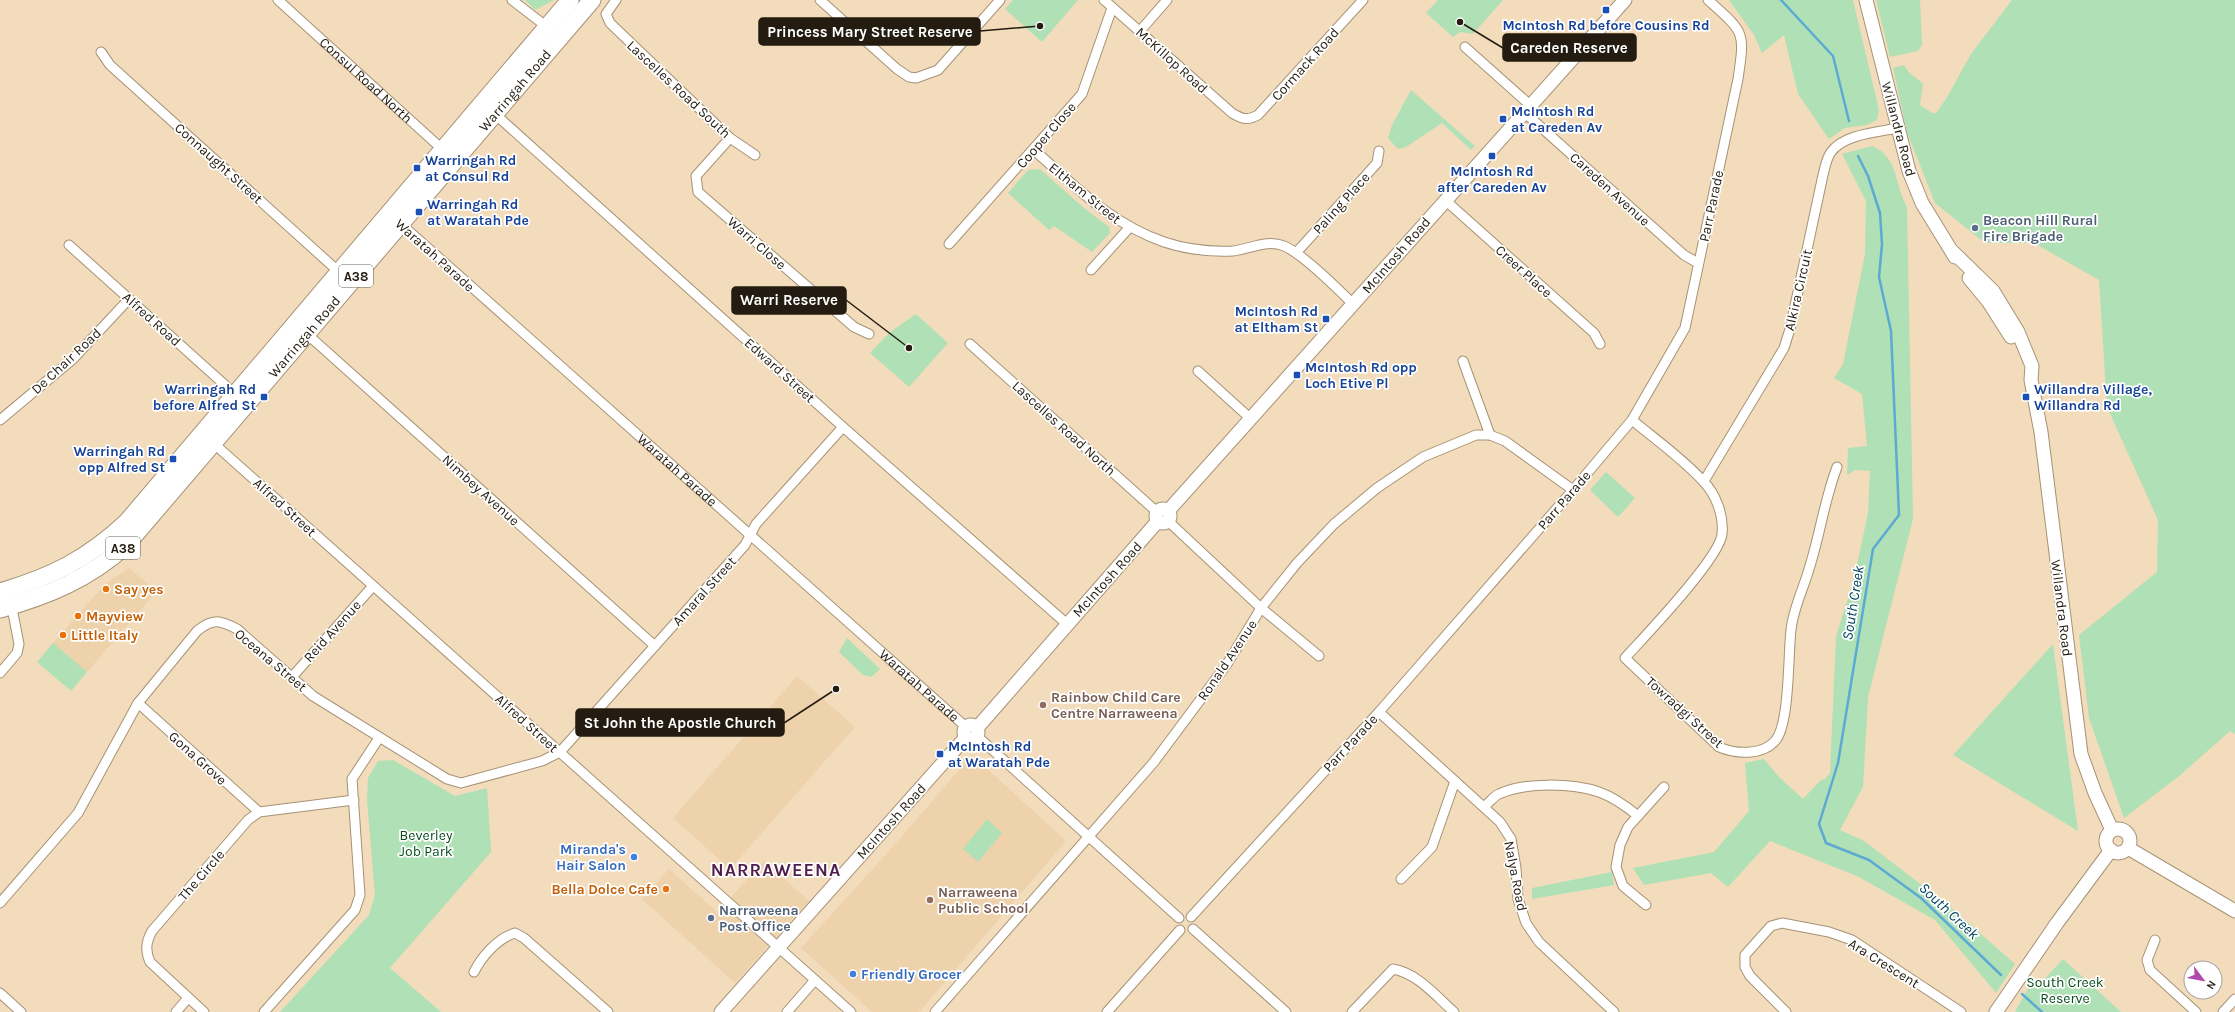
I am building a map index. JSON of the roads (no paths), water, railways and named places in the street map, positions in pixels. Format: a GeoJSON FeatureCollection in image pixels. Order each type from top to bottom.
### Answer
{"type":"FeatureCollection","features":[{"type":"Feature","properties":{"kind":"highway","name":"Warringah Road"},"geometry":{"type":"LineString","coordinates":[[5,599],[61,571],[98,547],[126,522],[307,334],[394,219],[442,149],[570,0]]}},
{"type":"Feature","properties":{"kind":"highway","name":"Warringah Road"},"geometry":{"type":"LineString","coordinates":[[208,438],[235,394],[339,272],[455,160],[592,0]]}},
{"type":"Feature","properties":{"kind":"highway","name":"Consul Road North"},"geometry":{"type":"LineString","coordinates":[[442,149],[455,160]]}},
{"type":"Feature","properties":{"kind":"street","name":"Consul Road North"},"geometry":{"type":"LineString","coordinates":[[278,0],[442,149]]}},
{"type":"Feature","properties":{"kind":"street"},"geometry":{"type":"LineString","coordinates":[[512,0],[547,27]]}},
{"type":"Feature","properties":{"kind":"street","name":"Lascelles Road South"},"geometry":{"type":"LineString","coordinates":[[616,0],[608,8],[607,18],[615,28],[730,138],[755,155]]}},
{"type":"Feature","properties":{"kind":"street"},"geometry":{"type":"LineString","coordinates":[[820,0],[897,69],[909,77],[916,78],[938,70],[1000,0]]}},
{"type":"Feature","properties":{"kind":"street","name":"McKillop Road"},"geometry":{"type":"LineString","coordinates":[[1104,0],[1232,113],[1242,119]]}},
{"type":"Feature","properties":{"kind":"street"},"geometry":{"type":"LineString","coordinates":[[1140,31],[1167,0]]}},
{"type":"Feature","properties":{"kind":"street","name":"Cormack Road"},"geometry":{"type":"LineString","coordinates":[[1242,119],[1251,119],[1258,115],[1363,0]]}},
{"type":"Feature","properties":{"kind":"street","name":"McIntosh Road"},"geometry":{"type":"LineString","coordinates":[[721,1012],[1624,0]]}},
{"type":"Feature","properties":{"kind":"street","name":"Parr Parade"},"geometry":{"type":"LineString","coordinates":[[1191,917],[1379,712],[1574,490],[1632,420],[1685,328],[1738,79],[1743,44],[1738,28],[1708,0]]}},
{"type":"Feature","properties":{"kind":"street","name":"Willandra Road"},"geometry":{"type":"LineString","coordinates":[[1866,0],[1898,128],[1915,188],[1925,210],[1951,250],[1987,285],[2007,311],[2018,332],[2032,366],[2031,380],[2040,432],[2082,754],[2092,787],[2112,830]]}},
{"type":"Feature","properties":{"kind":"street","name":"Cooper Close"},"geometry":{"type":"LineString","coordinates":[[949,244],[1034,150],[1082,94],[1112,8]]}},
{"type":"Feature","properties":{"kind":"street","name":"Careden Avenue"},"geometry":{"type":"LineString","coordinates":[[1465,47],[1527,109],[1684,255],[1698,264]]}},
{"type":"Feature","properties":{"kind":"street","name":"Connaught Street"},"geometry":{"type":"LineString","coordinates":[[101,52],[110,65],[339,272]]}},
{"type":"Feature","properties":{"kind":"street","name":"Edward Street"},"geometry":{"type":"LineString","coordinates":[[495,114],[843,427],[1067,624]]}},
{"type":"Feature","properties":{"kind":"street","name":"Alkira Circuit"},"geometry":{"type":"LineString","coordinates":[[1704,481],[1784,348],[1790,329],[1822,175],[1828,156],[1835,147],[1848,140],[1898,128]]}},
{"type":"Feature","properties":{"kind":"street","name":"Warri Close"},"geometry":{"type":"LineString","coordinates":[[730,138],[696,176],[698,192],[854,327],[869,334]]}},
{"type":"Feature","properties":{"kind":"street","name":"Eltham Street"},"geometry":{"type":"LineString","coordinates":[[1034,150],[1094,203],[1129,228],[1165,242],[1187,247],[1224,251],[1261,244],[1276,244],[1296,253],[1353,304]]}},
{"type":"Feature","properties":{"kind":"street","name":"Paling Place"},"geometry":{"type":"LineString","coordinates":[[1296,253],[1378,163],[1379,151]]}},
{"type":"Feature","properties":{"kind":"street","name":"Creer Place"},"geometry":{"type":"LineString","coordinates":[[1445,200],[1594,333],[1600,344]]}},
{"type":"Feature","properties":{"kind":"street","name":"Waratah Parade"},"geometry":{"type":"LineString","coordinates":[[394,219],[1179,918]]}},
{"type":"Feature","properties":{"kind":"street"},"geometry":{"type":"LineString","coordinates":[[1091,270],[1129,228]]}},
{"type":"Feature","properties":{"kind":"street","name":"Alfred Road"},"geometry":{"type":"LineString","coordinates":[[69,245],[235,394]]}},
{"type":"Feature","properties":{"kind":"street","name":"De Chair Road"},"geometry":{"type":"LineString","coordinates":[[0,420],[73,359],[129,299]]}},
{"type":"Feature","properties":{"kind":"street","name":"Nimbey Avenue"},"geometry":{"type":"LineString","coordinates":[[307,334],[655,646]]}},
{"type":"Feature","properties":{"kind":"street","name":"Lascelles Road North"},"geometry":{"type":"LineString","coordinates":[[970,344],[1163,516],[1261,608],[1319,656]]}},
{"type":"Feature","properties":{"kind":"street"},"geometry":{"type":"LineString","coordinates":[[1463,361],[1490,435],[1505,441],[1574,490]]}},
{"type":"Feature","properties":{"kind":"street"},"geometry":{"type":"LineString","coordinates":[[1198,371],[1251,419]]}},
{"type":"Feature","properties":{"kind":"street","name":"Towradgi Street"},"geometry":{"type":"LineString","coordinates":[[1632,420],[1704,481],[1715,498],[1720,514],[1722,535],[1713,556],[1626,658],[1719,746],[1731,752],[1761,750],[1776,740],[1783,723],[1791,630],[1810,569],[1828,493],[1837,467]]}},
{"type":"Feature","properties":{"kind":"street","name":"Amaral Street"},"geometry":{"type":"LineString","coordinates":[[560,752],[745,545],[756,524],[843,427]]}},
{"type":"Feature","properties":{"kind":"street","name":"Ronald Avenue"},"geometry":{"type":"LineString","coordinates":[[935,1012],[1154,762],[1227,664],[1261,608],[1302,557],[1334,524],[1377,488],[1422,457],[1476,435],[1490,435]]}},
{"type":"Feature","properties":{"kind":"street","name":"Alfred Street"},"geometry":{"type":"LineString","coordinates":[[208,438],[851,1012]]}},
{"type":"Feature","properties":{"kind":"street","name":"Reid Avenue"},"geometry":{"type":"LineString","coordinates":[[292,677],[373,586]]}},
{"type":"Feature","properties":{"kind":"street"},"geometry":{"type":"LineString","coordinates":[[0,674],[17,653],[19,644],[5,599]]}},
{"type":"Feature","properties":{"kind":"street","name":"Oceana Street"},"geometry":{"type":"LineString","coordinates":[[0,903],[78,813],[138,703],[197,632],[208,622],[223,622],[237,629],[313,696],[446,779],[457,783],[542,761],[560,752]]}},
{"type":"Feature","properties":{"kind":"street","name":"Gona Grove"},"geometry":{"type":"LineString","coordinates":[[138,703],[259,812]]}},
{"type":"Feature","properties":{"kind":"street","name":"Nalya Road"},"geometry":{"type":"LineString","coordinates":[[1379,712],[1455,781],[1486,806],[1500,822],[1511,839],[1516,868],[1518,899],[1526,923],[1539,942],[1614,1012]]}},
{"type":"Feature","properties":{"kind":"street"},"geometry":{"type":"LineString","coordinates":[[264,1012],[355,910],[360,895],[352,779],[379,738]]}},
{"type":"Feature","properties":{"kind":"street"},"geometry":{"type":"LineString","coordinates":[[1401,879],[1432,847],[1455,781]]}},
{"type":"Feature","properties":{"kind":"street"},"geometry":{"type":"LineString","coordinates":[[1486,806],[1498,794],[1519,788],[1572,785],[1599,792],[1623,804],[1638,816]]}},
{"type":"Feature","properties":{"kind":"street"},"geometry":{"type":"LineString","coordinates":[[1646,905],[1623,886],[1616,867],[1620,845],[1628,827],[1664,787]]}},
{"type":"Feature","properties":{"kind":"street"},"geometry":{"type":"LineString","coordinates":[[259,812],[354,800]]}},
{"type":"Feature","properties":{"kind":"street","name":"The Circle"},"geometry":{"type":"LineString","coordinates":[[204,1012],[150,962],[145,952],[147,940],[152,931],[248,820],[259,812]]}},
{"type":"Feature","properties":{"kind":"street"},"geometry":{"type":"LineString","coordinates":[[2120,829],[2127,833],[2130,840],[2128,848],[2122,852],[2111,850],[2106,842],[2109,833],[2112,830],[2120,829]]}},
{"type":"Feature","properties":{"kind":"street"},"geometry":{"type":"LineString","coordinates":[[2128,848],[2235,911]]}},
{"type":"Feature","properties":{"kind":"street"},"geometry":{"type":"LineString","coordinates":[[1996,1012],[2056,923],[2111,850]]}},
{"type":"Feature","properties":{"kind":"street"},"geometry":{"type":"LineString","coordinates":[[1185,915],[1191,917],[1195,923],[1193,929],[1187,932],[1180,930],[1177,924],[1179,918],[1185,915]]}},
{"type":"Feature","properties":{"kind":"street","name":"Ara Crescent"},"geometry":{"type":"LineString","coordinates":[[1786,1012],[1750,976],[1744,967],[1745,955],[1771,926],[1782,923],[1829,932],[1852,940],[1961,1012]]}},
{"type":"Feature","properties":{"kind":"street"},"geometry":{"type":"LineString","coordinates":[[1193,929],[1286,1012]]}},
{"type":"Feature","properties":{"kind":"street"},"geometry":{"type":"LineString","coordinates":[[1108,1012],[1180,930]]}},
{"type":"Feature","properties":{"kind":"street"},"geometry":{"type":"LineString","coordinates":[[474,972],[480,959],[508,936],[515,934],[524,938],[608,1012]]}},
{"type":"Feature","properties":{"kind":"street"},"geometry":{"type":"LineString","coordinates":[[2155,940],[2147,960],[2150,970],[2196,1012]]}},
{"type":"Feature","properties":{"kind":"street"},"geometry":{"type":"LineString","coordinates":[[1352,1012],[1393,969],[1415,977],[1454,1012]]}},
{"type":"Feature","properties":{"kind":"street"},"geometry":{"type":"LineString","coordinates":[[787,1012],[815,980]]}},
{"type":"Feature","properties":{"kind":"street"},"geometry":{"type":"LineString","coordinates":[[0,993],[21,1012]]}},
{"type":"Feature","properties":{"kind":"street"},"geometry":{"type":"LineString","coordinates":[[176,1012],[188,998]]}},
{"type":"Feature","properties":{"kind":"street"},"geometry":{"type":"LineString","coordinates":[[2223,1012],[2235,999]]}},
{"type":"Feature","properties":{"kind":"waterway","name":"South Creek"},"geometry":{"type":"LineString","coordinates":[[1781,0],[1833,56],[1849,121]]}},
{"type":"Feature","properties":{"kind":"waterway","name":"South Creek"},"geometry":{"type":"LineString","coordinates":[[1858,156],[1868,176],[1880,213],[1882,244],[1879,277],[1891,331],[1899,515],[1873,549],[1838,763],[1819,824],[1826,843],[1869,860],[1921,898],[2001,975]]}},
{"type":"Feature","properties":{"kind":"waterway","name":"South Creek"},"geometry":{"type":"LineString","coordinates":[[2022,994],[2042,1012]]}},
{"type":"Feature","properties":{"kind":"place","name":"McIntosh Rd before Cousins Rd"},"geometry":{"type":"Point","coordinates":[1606,10]}},
{"type":"Feature","properties":{"kind":"place","name":"Careden Reserve"},"geometry":{"type":"Point","coordinates":[1460,22]}},
{"type":"Feature","properties":{"kind":"place","name":"Princess Mary Street Reserve"},"geometry":{"type":"Point","coordinates":[1040,26]}},
{"type":"Feature","properties":{"kind":"place","name":"McIntosh Rd at Careden Av"},"geometry":{"type":"Point","coordinates":[1503,119]}},
{"type":"Feature","properties":{"kind":"place","name":"McIntosh Rd after Careden Av"},"geometry":{"type":"Point","coordinates":[1492,156]}},
{"type":"Feature","properties":{"kind":"place","name":"Warringah Rd at Consul Rd"},"geometry":{"type":"Point","coordinates":[417,168]}},
{"type":"Feature","properties":{"kind":"place","name":"Warringah Rd at Waratah Pde"},"geometry":{"type":"Point","coordinates":[419,212]}},
{"type":"Feature","properties":{"kind":"place","name":"Beacon Hill Rural Fire Brigade"},"geometry":{"type":"Point","coordinates":[1975,228]}},
{"type":"Feature","properties":{"kind":"place","name":"McIntosh Rd at Eltham St"},"geometry":{"type":"Point","coordinates":[1326,319]}},
{"type":"Feature","properties":{"kind":"place","name":"Warri Reserve"},"geometry":{"type":"Point","coordinates":[909,348]}},
{"type":"Feature","properties":{"kind":"place","name":"McIntosh Rd opp Loch Etive Pl"},"geometry":{"type":"Point","coordinates":[1297,375]}},
{"type":"Feature","properties":{"kind":"place","name":"Warringah Rd before Alfred St"},"geometry":{"type":"Point","coordinates":[264,397]}},
{"type":"Feature","properties":{"kind":"place","name":"Willandra Village, Willandra Rd"},"geometry":{"type":"Point","coordinates":[2026,397]}},
{"type":"Feature","properties":{"kind":"place","name":"Warringah Rd opp Alfred St"},"geometry":{"type":"Point","coordinates":[173,459]}},
{"type":"Feature","properties":{"kind":"place","name":"Say yes"},"geometry":{"type":"Point","coordinates":[106,589]}},
{"type":"Feature","properties":{"kind":"place","name":"Mayview"},"geometry":{"type":"Point","coordinates":[78,616]}},
{"type":"Feature","properties":{"kind":"place","name":"Little Italy"},"geometry":{"type":"Point","coordinates":[63,635]}},
{"type":"Feature","properties":{"kind":"place","name":"St John the Apostle Church"},"geometry":{"type":"Point","coordinates":[836,689]}},
{"type":"Feature","properties":{"kind":"place","name":"Rainbow Child Care Centre Narraweena"},"geometry":{"type":"Point","coordinates":[1043,705]}},
{"type":"Feature","properties":{"kind":"place","name":"McIntosh Rd at Waratah Pde"},"geometry":{"type":"Point","coordinates":[940,754]}},
{"type":"Feature","properties":{"kind":"place","name":"Miranda's Hair Salon"},"geometry":{"type":"Point","coordinates":[634,857]}},
{"type":"Feature","properties":{"kind":"place","name":"Bella Dolce Cafe"},"geometry":{"type":"Point","coordinates":[666,889]}},
{"type":"Feature","properties":{"kind":"place","name":"Narraweena Public School"},"geometry":{"type":"Point","coordinates":[930,900]}},
{"type":"Feature","properties":{"kind":"place","name":"Narraweena Post Office"},"geometry":{"type":"Point","coordinates":[711,918]}},
{"type":"Feature","properties":{"kind":"place","name":"Friendly Grocer"},"geometry":{"type":"Point","coordinates":[853,974]}},
{"type":"Feature","properties":{"kind":"district","name":"NARRAWEENA"},"geometry":{"type":"Point","coordinates":[776,870]}},
{"type":"Feature","properties":{"kind":"park label","name":"Beverley Job Park"},"geometry":{"type":"Point","coordinates":[426,844]}},
{"type":"Feature","properties":{"kind":"park label","name":"South Creek Reserve"},"geometry":{"type":"Point","coordinates":[2065,990]}}]}
